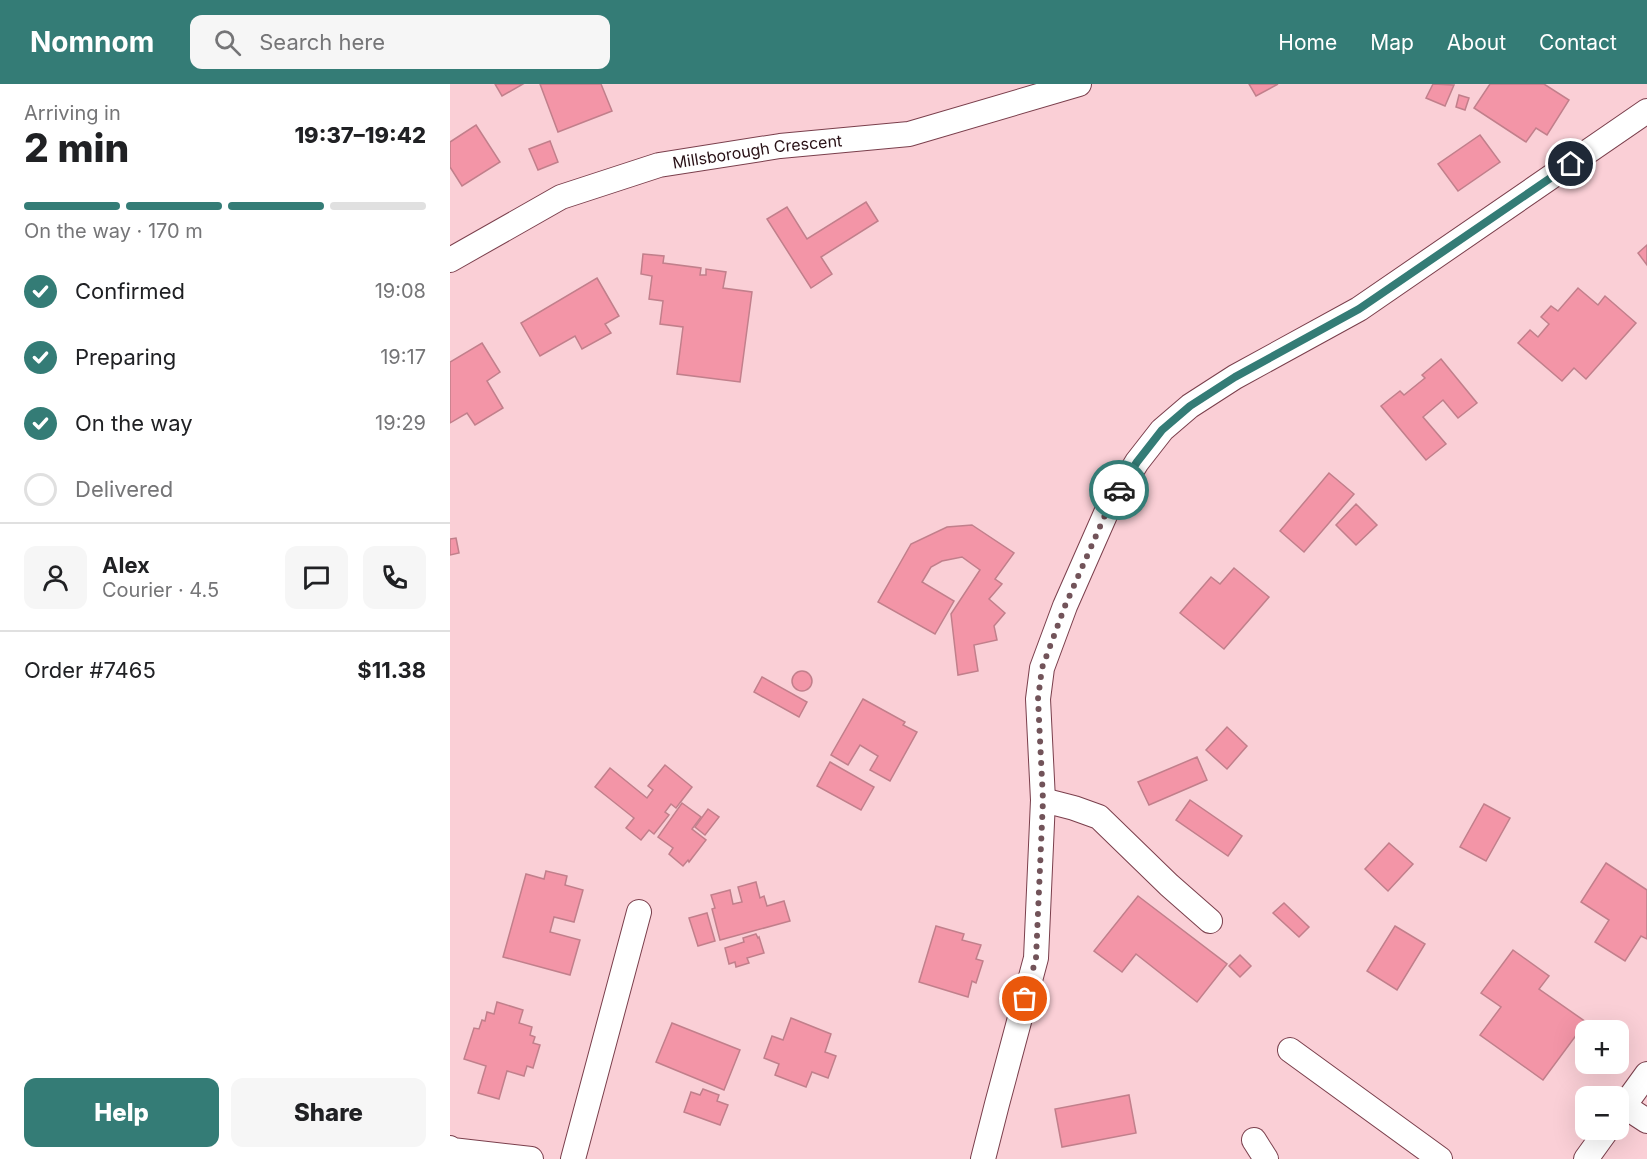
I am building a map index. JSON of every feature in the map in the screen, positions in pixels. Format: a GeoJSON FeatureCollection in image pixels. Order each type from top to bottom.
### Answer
{"type":"FeatureCollection","features":[{"type":"Feature","properties":{"kind":"street","name":"Millsborough Crescent"},"geometry":{"type":"LineString","coordinates":[[450,260],[561,197],[659,165],[780,146],[909,134],[1079,84]]}},
{"type":"Feature","properties":{"kind":"street"},"geometry":{"type":"LineString","coordinates":[[983,1159],[1036,958],[1043,800],[1038,699],[1042,668],[1065,606],[1106,513],[1137,462],[1162,430],[1190,406],[1235,377],[1359,309],[1647,111]]}},
{"type":"Feature","properties":{"kind":"street"},"geometry":{"type":"LineString","coordinates":[[1043,800],[1099,817],[1210,921]]}},
{"type":"Feature","properties":{"kind":"street"},"geometry":{"type":"LineString","coordinates":[[573,1159],[639,912]]}},
{"type":"Feature","properties":{"kind":"street"},"geometry":{"type":"LineString","coordinates":[[1290,1050],[1440,1159]]}},
{"type":"Feature","properties":{"kind":"street"},"geometry":{"type":"LineString","coordinates":[[1629,1099],[1647,1074]]}},
{"type":"Feature","properties":{"kind":"street"},"geometry":{"type":"LineString","coordinates":[[1629,1113],[1647,1121]]}},
{"type":"Feature","properties":{"kind":"street"},"geometry":{"type":"LineString","coordinates":[[1586,1159],[1600,1140]]}},
{"type":"Feature","properties":{"kind":"street"},"geometry":{"type":"LineString","coordinates":[[450,1148],[531,1159]]}},
{"type":"Feature","properties":{"kind":"building"},"geometry":{"type":"Polygon","coordinates":[[[495,84],[523,84],[502,96],[495,84]]]}},
{"type":"Feature","properties":{"kind":"building"},"geometry":{"type":"Polygon","coordinates":[[[540,84],[601,84],[612,111],[558,132],[540,84]]]}},
{"type":"Feature","properties":{"kind":"building"},"geometry":{"type":"Polygon","coordinates":[[[1249,84],[1278,84],[1256,96],[1249,84]]]}},
{"type":"Feature","properties":{"kind":"building"},"geometry":{"type":"Polygon","coordinates":[[[1433,84],[1454,85],[1445,106],[1426,98],[1433,84]]]}},
{"type":"Feature","properties":{"kind":"building"},"geometry":{"type":"Polygon","coordinates":[[[1490,84],[1544,84],[1569,100],[1547,135],[1536,128],[1526,142],[1474,108],[1490,84]]]}},
{"type":"Feature","properties":{"kind":"building"},"geometry":{"type":"Polygon","coordinates":[[[1459,95],[1469,98],[1465,110],[1456,107],[1459,95]]]}},
{"type":"Feature","properties":{"kind":"building"},"geometry":{"type":"Polygon","coordinates":[[[476,125],[500,162],[462,186],[450,167],[450,142],[476,125]]]}},
{"type":"Feature","properties":{"kind":"building"},"geometry":{"type":"Polygon","coordinates":[[[1480,135],[1500,162],[1458,191],[1438,164],[1480,135]]]}},
{"type":"Feature","properties":{"kind":"building"},"geometry":{"type":"Polygon","coordinates":[[[550,141],[558,162],[538,170],[529,149],[550,141]]]}},
{"type":"Feature","properties":{"kind":"building"},"geometry":{"type":"Polygon","coordinates":[[[866,202],[878,221],[821,257],[832,274],[811,288],[767,219],[787,207],[807,239],[866,202]]]}},
{"type":"Feature","properties":{"kind":"building"},"geometry":{"type":"Polygon","coordinates":[[[1647,245],[1647,265],[1638,253],[1647,245]]]}},
{"type":"Feature","properties":{"kind":"building"},"geometry":{"type":"Polygon","coordinates":[[[643,254],[664,256],[663,263],[701,268],[700,275],[706,275],[706,269],[726,272],[723,288],[752,292],[740,382],[677,374],[683,327],[660,324],[663,301],[649,299],[652,276],[641,274],[643,254]]]}},
{"type":"Feature","properties":{"kind":"building"},"geometry":{"type":"Polygon","coordinates":[[[597,278],[619,316],[605,324],[611,333],[582,349],[575,336],[540,356],[521,323],[597,278]]]}},
{"type":"Feature","properties":{"kind":"building"},"geometry":{"type":"Polygon","coordinates":[[[1578,288],[1598,305],[1605,296],[1636,323],[1586,379],[1574,368],[1562,381],[1518,343],[1530,330],[1538,337],[1549,324],[1541,317],[1551,306],[1558,311],[1578,288]]]}},
{"type":"Feature","properties":{"kind":"building"},"geometry":{"type":"Polygon","coordinates":[[[482,343],[500,372],[487,381],[503,408],[475,425],[467,413],[450,423],[450,362],[482,343]]]}},
{"type":"Feature","properties":{"kind":"building"},"geometry":{"type":"Polygon","coordinates":[[[1441,359],[1477,403],[1458,418],[1443,400],[1423,417],[1446,444],[1426,460],[1381,406],[1400,391],[1404,395],[1425,378],[1422,375],[1441,359]]]}},
{"type":"Feature","properties":{"kind":"building"},"geometry":{"type":"Polygon","coordinates":[[[1329,473],[1354,494],[1304,552],[1280,531],[1329,473]]]}},
{"type":"Feature","properties":{"kind":"building"},"geometry":{"type":"Polygon","coordinates":[[[1356,504],[1377,525],[1356,545],[1336,525],[1356,504]]]}},
{"type":"Feature","properties":{"kind":"building"},"geometry":{"type":"Polygon","coordinates":[[[972,525],[1014,553],[995,579],[1002,584],[989,599],[1005,613],[994,626],[997,640],[974,645],[978,671],[958,675],[951,614],[980,570],[962,557],[942,561],[931,567],[922,582],[954,601],[935,634],[878,602],[911,544],[947,527],[972,525]]]}},
{"type":"Feature","properties":{"kind":"building"},"geometry":{"type":"Polygon","coordinates":[[[456,538],[459,553],[450,555],[450,539],[456,538]]]}},
{"type":"Feature","properties":{"kind":"building"},"geometry":{"type":"Polygon","coordinates":[[[1234,568],[1269,597],[1224,649],[1180,613],[1211,577],[1220,584],[1234,568]]]}},
{"type":"Feature","properties":{"kind":"building"},"geometry":{"type":"Polygon","coordinates":[[[802,671],[809,674],[812,681],[809,688],[802,691],[795,688],[792,681],[795,674],[802,671]]]}},
{"type":"Feature","properties":{"kind":"building"},"geometry":{"type":"Polygon","coordinates":[[[762,677],[807,702],[799,717],[754,692],[762,677]]]}},
{"type":"Feature","properties":{"kind":"building"},"geometry":{"type":"Polygon","coordinates":[[[863,699],[905,722],[903,725],[917,732],[890,781],[870,770],[878,756],[860,745],[848,765],[831,755],[863,699]]]}},
{"type":"Feature","properties":{"kind":"building"},"geometry":{"type":"Polygon","coordinates":[[[1227,727],[1247,746],[1227,769],[1206,750],[1227,727]]]}},
{"type":"Feature","properties":{"kind":"building"},"geometry":{"type":"Polygon","coordinates":[[[1197,757],[1207,780],[1149,805],[1138,782],[1197,757]]]}},
{"type":"Feature","properties":{"kind":"building"},"geometry":{"type":"Polygon","coordinates":[[[830,762],[874,787],[861,810],[817,786],[830,762]]]}},
{"type":"Feature","properties":{"kind":"building"},"geometry":{"type":"Polygon","coordinates":[[[665,765],[692,787],[676,808],[671,804],[665,812],[669,815],[654,834],[649,830],[641,840],[626,828],[634,818],[595,787],[610,768],[647,798],[653,790],[648,786],[665,765]]]}},
{"type":"Feature","properties":{"kind":"building"},"geometry":{"type":"Polygon","coordinates":[[[1190,800],[1242,836],[1228,856],[1176,820],[1190,800]]]}},
{"type":"Feature","properties":{"kind":"building"},"geometry":{"type":"Polygon","coordinates":[[[682,803],[701,817],[692,829],[706,840],[689,862],[688,860],[683,866],[669,854],[673,848],[658,837],[682,803]]]}},
{"type":"Feature","properties":{"kind":"building"},"geometry":{"type":"Polygon","coordinates":[[[1484,804],[1510,818],[1486,861],[1460,847],[1484,804]]]}},
{"type":"Feature","properties":{"kind":"building"},"geometry":{"type":"Polygon","coordinates":[[[708,809],[719,817],[705,835],[695,827],[708,809]]]}},
{"type":"Feature","properties":{"kind":"building"},"geometry":{"type":"Polygon","coordinates":[[[1389,843],[1413,864],[1388,891],[1365,869],[1389,843]]]}},
{"type":"Feature","properties":{"kind":"building"},"geometry":{"type":"Polygon","coordinates":[[[1606,863],[1647,890],[1647,939],[1641,936],[1625,961],[1595,942],[1609,920],[1581,902],[1606,863]]]}},
{"type":"Feature","properties":{"kind":"building"},"geometry":{"type":"Polygon","coordinates":[[[546,871],[567,876],[565,885],[583,890],[574,922],[554,917],[550,932],[580,940],[570,975],[503,957],[526,874],[544,879],[546,871]]]}},
{"type":"Feature","properties":{"kind":"building"},"geometry":{"type":"Polygon","coordinates":[[[756,882],[760,898],[764,896],[767,906],[784,901],[790,921],[720,940],[711,895],[730,890],[733,904],[742,902],[738,887],[756,882]]]}},
{"type":"Feature","properties":{"kind":"building"},"geometry":{"type":"Polygon","coordinates":[[[1138,896],[1227,964],[1197,1002],[1136,954],[1122,972],[1094,951],[1138,896]]]}},
{"type":"Feature","properties":{"kind":"building"},"geometry":{"type":"Polygon","coordinates":[[[1284,903],[1309,927],[1299,937],[1273,913],[1284,903]]]}},
{"type":"Feature","properties":{"kind":"building"},"geometry":{"type":"Polygon","coordinates":[[[707,913],[715,941],[698,946],[689,918],[707,913]]]}},
{"type":"Feature","properties":{"kind":"building"},"geometry":{"type":"Polygon","coordinates":[[[936,926],[964,934],[962,940],[981,945],[976,959],[983,961],[976,983],[972,981],[968,997],[919,982],[936,926]]]}},
{"type":"Feature","properties":{"kind":"building"},"geometry":{"type":"Polygon","coordinates":[[[1395,926],[1425,944],[1397,990],[1367,971],[1395,926]]]}},
{"type":"Feature","properties":{"kind":"building"},"geometry":{"type":"Polygon","coordinates":[[[756,934],[764,953],[747,958],[749,963],[736,967],[735,962],[729,964],[725,948],[744,942],[743,938],[756,934]]]}},
{"type":"Feature","properties":{"kind":"building"},"geometry":{"type":"Polygon","coordinates":[[[1513,950],[1549,976],[1539,989],[1583,1020],[1575,1020],[1575,1037],[1543,1080],[1480,1035],[1501,1007],[1481,993],[1513,950]]]}},
{"type":"Feature","properties":{"kind":"building"},"geometry":{"type":"Polygon","coordinates":[[[1240,955],[1251,966],[1240,977],[1229,966],[1240,955]]]}},
{"type":"Feature","properties":{"kind":"building"},"geometry":{"type":"Polygon","coordinates":[[[497,1002],[523,1010],[519,1023],[532,1027],[530,1035],[535,1037],[533,1043],[540,1045],[533,1068],[527,1066],[524,1076],[507,1071],[499,1099],[478,1093],[486,1066],[464,1059],[474,1028],[479,1029],[482,1020],[485,1021],[487,1012],[494,1014],[497,1002]]]}},
{"type":"Feature","properties":{"kind":"building"},"geometry":{"type":"Polygon","coordinates":[[[791,1018],[831,1034],[825,1052],[836,1056],[828,1078],[812,1072],[806,1087],[775,1075],[779,1064],[764,1058],[772,1036],[783,1040],[791,1018]]]}},
{"type":"Feature","properties":{"kind":"building"},"geometry":{"type":"Polygon","coordinates":[[[672,1023],[740,1050],[724,1090],[656,1062],[672,1023]]]}},
{"type":"Feature","properties":{"kind":"building"},"geometry":{"type":"Polygon","coordinates":[[[703,1089],[719,1095],[717,1101],[728,1105],[720,1125],[684,1112],[691,1092],[700,1095],[703,1089]]]}},
{"type":"Feature","properties":{"kind":"building"},"geometry":{"type":"Polygon","coordinates":[[[1129,1095],[1136,1133],[1062,1147],[1055,1109],[1129,1095]]]}},
{"type":"Feature","properties":{"kind":"way so far"},"geometry":{"type":"LineString","coordinates":[[1025,999],[1036,958],[1043,800],[1038,699],[1042,668],[1065,606],[1106,513],[1119,490]]}},
{"type":"Feature","properties":{"kind":"route"},"geometry":{"type":"LineString","coordinates":[[1119,490],[1162,430],[1190,406],[1235,377],[1359,309],[1571,164]]}}]}
